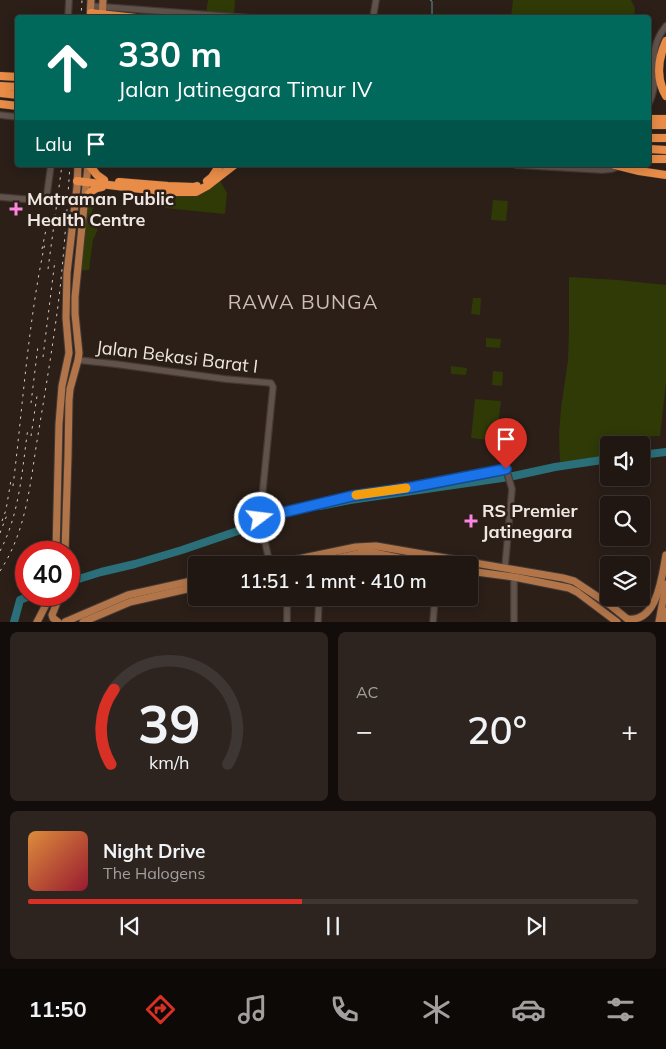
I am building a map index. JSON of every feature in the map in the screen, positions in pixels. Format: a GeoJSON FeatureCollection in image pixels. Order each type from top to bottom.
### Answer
{"type":"FeatureCollection","features":[{"type":"Feature","properties":{"kind":"highway"},"geometry":{"type":"LineString","coordinates":[[91,9],[123,15]]}},
{"type":"Feature","properties":{"kind":"highway"},"geometry":{"type":"LineString","coordinates":[[666,41],[659,75],[660,83],[666,96]]}},
{"type":"Feature","properties":{"kind":"highway"},"geometry":{"type":"LineString","coordinates":[[0,76],[15,77]]}},
{"type":"Feature","properties":{"kind":"highway"},"geometry":{"type":"LineString","coordinates":[[0,86],[15,87]]}},
{"type":"Feature","properties":{"kind":"highway"},"geometry":{"type":"LineString","coordinates":[[0,93],[15,95]]}},
{"type":"Feature","properties":{"kind":"highway"},"geometry":{"type":"LineString","coordinates":[[0,104],[15,106]]}},
{"type":"Feature","properties":{"kind":"highway"},"geometry":{"type":"LineString","coordinates":[[651,119],[666,119]]}},
{"type":"Feature","properties":{"kind":"highway"},"geometry":{"type":"LineString","coordinates":[[651,125],[666,125]]}},
{"type":"Feature","properties":{"kind":"highway"},"geometry":{"type":"LineString","coordinates":[[651,139],[664,138]]}},
{"type":"Feature","properties":{"kind":"highway"},"geometry":{"type":"LineString","coordinates":[[651,150],[666,152]]}},
{"type":"Feature","properties":{"kind":"highway"},"geometry":{"type":"LineString","coordinates":[[651,155],[666,152]]}},
{"type":"Feature","properties":{"kind":"highway"},"geometry":{"type":"LineString","coordinates":[[651,159],[666,159]]}},
{"type":"Feature","properties":{"kind":"highway"},"geometry":{"type":"LineString","coordinates":[[90,167],[104,180]]}},
{"type":"Feature","properties":{"kind":"highway"},"geometry":{"type":"LineString","coordinates":[[82,179],[194,187],[212,178],[219,167]]}},
{"type":"Feature","properties":{"kind":"highway"},"geometry":{"type":"LineString","coordinates":[[82,179],[119,187],[166,192],[196,192],[231,167]]}},
{"type":"Feature","properties":{"kind":"highway"},"geometry":{"type":"LineString","coordinates":[[623,167],[666,175]]}},
{"type":"Feature","properties":{"kind":"highway"},"geometry":{"type":"LineString","coordinates":[[84,200],[95,188],[119,187]]}},
{"type":"Feature","properties":{"kind":"main road"},"geometry":{"type":"LineString","coordinates":[[65,541],[69,400],[70,388],[78,360],[75,307],[84,200],[79,167]]}},
{"type":"Feature","properties":{"kind":"main road"},"geometry":{"type":"LineString","coordinates":[[56,541],[59,424],[62,386],[69,353],[66,318],[67,273],[82,179],[87,167]]}},
{"type":"Feature","properties":{"kind":"main road"},"geometry":{"type":"LineString","coordinates":[[314,556],[370,545],[435,556]]}},
{"type":"Feature","properties":{"kind":"main road"},"geometry":{"type":"LineString","coordinates":[[350,556],[370,552],[389,556]]}},
{"type":"Feature","properties":{"kind":"main road"},"geometry":{"type":"LineString","coordinates":[[478,572],[514,577],[560,577],[574,581],[630,620],[633,620],[649,612],[654,603],[666,555]]}},
{"type":"Feature","properties":{"kind":"main road"},"geometry":{"type":"LineString","coordinates":[[478,563],[505,568],[569,588],[617,622]]}},
{"type":"Feature","properties":{"kind":"main road"},"geometry":{"type":"LineString","coordinates":[[65,622],[128,595],[188,582]]}},
{"type":"Feature","properties":{"kind":"main road"},"geometry":{"type":"LineString","coordinates":[[659,622],[666,584]]}},
{"type":"Feature","properties":{"kind":"main road"},"geometry":{"type":"LineString","coordinates":[[83,622],[130,602],[188,589]]}},
{"type":"Feature","properties":{"kind":"main road"},"geometry":{"type":"LineString","coordinates":[[36,622],[45,606]]}},
{"type":"Feature","properties":{"kind":"main road"},"geometry":{"type":"LineString","coordinates":[[56,606],[52,615],[58,622]]}},
{"type":"Feature","properties":{"kind":"main road"},"geometry":{"type":"LineString","coordinates":[[664,622],[666,611]]}},
{"type":"Feature","properties":{"kind":"street"},"geometry":{"type":"LineString","coordinates":[[68,15],[69,0]]}},
{"type":"Feature","properties":{"kind":"street"},"geometry":{"type":"LineString","coordinates":[[374,15],[376,0]]}},
{"type":"Feature","properties":{"kind":"street"},"geometry":{"type":"LineString","coordinates":[[102,10],[206,15]]}},
{"type":"Feature","properties":{"kind":"street"},"geometry":{"type":"LineString","coordinates":[[651,99],[655,80],[653,64],[654,46],[666,26]]}},
{"type":"Feature","properties":{"kind":"street"},"geometry":{"type":"LineString","coordinates":[[0,115],[15,117]]}},
{"type":"Feature","properties":{"kind":"street"},"geometry":{"type":"LineString","coordinates":[[0,197],[46,201],[51,167]]}},
{"type":"Feature","properties":{"kind":"street"},"geometry":{"type":"LineString","coordinates":[[550,167],[602,170],[618,167]]}},
{"type":"Feature","properties":{"kind":"street","name":"Jalan Bekasi Barat I"},"geometry":{"type":"LineString","coordinates":[[78,360],[268,382],[272,385],[261,522]]}},
{"type":"Feature","properties":{"kind":"street"},"geometry":{"type":"LineString","coordinates":[[267,556],[261,522],[352,496],[408,488],[504,469],[511,496],[505,568]]}},
{"type":"Feature","properties":{"kind":"street"},"geometry":{"type":"LineString","coordinates":[[514,577],[514,622]]}},
{"type":"Feature","properties":{"kind":"street"},"geometry":{"type":"LineString","coordinates":[[287,622],[288,606]]}},
{"type":"Feature","properties":{"kind":"street"},"geometry":{"type":"LineString","coordinates":[[318,622],[319,606]]}},
{"type":"Feature","properties":{"kind":"street"},"geometry":{"type":"LineString","coordinates":[[433,622],[434,606]]}},
{"type":"Feature","properties":{"kind":"green space"},"geometry":{"type":"Polygon","coordinates":[[[208,0],[235,0],[234,15],[206,14],[208,0]]]}},
{"type":"Feature","properties":{"kind":"green space"},"geometry":{"type":"Polygon","coordinates":[[[513,0],[631,0],[635,8],[634,15],[511,15],[513,0]]]}},
{"type":"Feature","properties":{"kind":"green space"},"geometry":{"type":"Polygon","coordinates":[[[218,177],[227,193],[225,214],[165,208],[165,192],[196,192],[218,177]]]}},
{"type":"Feature","properties":{"kind":"green space"},"geometry":{"type":"Polygon","coordinates":[[[493,200],[508,201],[506,221],[491,220],[493,200]]]}},
{"type":"Feature","properties":{"kind":"green space"},"geometry":{"type":"Polygon","coordinates":[[[83,206],[93,207],[90,224],[96,225],[98,229],[93,239],[89,270],[77,271],[83,206]]]}},
{"type":"Feature","properties":{"kind":"green space"},"geometry":{"type":"Polygon","coordinates":[[[569,277],[666,285],[666,383],[660,436],[600,436],[600,458],[560,462],[559,434],[568,360],[569,277]]]}},
{"type":"Feature","properties":{"kind":"green space"},"geometry":{"type":"Polygon","coordinates":[[[473,298],[481,298],[480,315],[471,314],[473,298]]]}},
{"type":"Feature","properties":{"kind":"green space"},"geometry":{"type":"Polygon","coordinates":[[[486,338],[501,339],[500,348],[486,347],[486,338]]]}},
{"type":"Feature","properties":{"kind":"green space"},"geometry":{"type":"Polygon","coordinates":[[[451,366],[467,368],[466,375],[451,374],[451,366]]]}},
{"type":"Feature","properties":{"kind":"green space"},"geometry":{"type":"Polygon","coordinates":[[[493,371],[503,372],[502,386],[492,385],[493,371]]]}},
{"type":"Feature","properties":{"kind":"green space"},"geometry":{"type":"Polygon","coordinates":[[[475,399],[501,401],[496,441],[471,438],[475,399]]]}},
{"type":"Feature","properties":{"kind":"waterway"},"geometry":{"type":"LineString","coordinates":[[430,0],[432,1],[432,15]]}},
{"type":"Feature","properties":{"kind":"waterway"},"geometry":{"type":"LineString","coordinates":[[650,454],[666,452]]}},
{"type":"Feature","properties":{"kind":"waterway"},"geometry":{"type":"LineString","coordinates":[[320,506],[509,477],[555,467],[600,460]]}},
{"type":"Feature","properties":{"kind":"waterway"},"geometry":{"type":"LineString","coordinates":[[80,579],[182,550],[282,516]]}},
{"type":"Feature","properties":{"kind":"waterway"},"geometry":{"type":"LineString","coordinates":[[14,622],[18,606]]}},
{"type":"Feature","properties":{"kind":"railway"},"geometry":{"type":"LineString","coordinates":[[81,15],[82,0]]}},
{"type":"Feature","properties":{"kind":"railway"},"geometry":{"type":"LineString","coordinates":[[48,269],[62,167]]}},
{"type":"Feature","properties":{"kind":"railway"},"geometry":{"type":"LineString","coordinates":[[0,571],[16,540],[29,491],[59,298],[70,167]]}},
{"type":"Feature","properties":{"kind":"railway"},"geometry":{"type":"LineString","coordinates":[[42,249],[49,215]]}},
{"type":"Feature","properties":{"kind":"railway"},"geometry":{"type":"LineString","coordinates":[[13,486],[30,334],[45,243]]}},
{"type":"Feature","properties":{"kind":"railway"},"geometry":{"type":"LineString","coordinates":[[43,357],[55,260]]}},
{"type":"Feature","properties":{"kind":"railway"},"geometry":{"type":"LineString","coordinates":[[31,403],[38,346]]}},
{"type":"Feature","properties":{"kind":"railway"},"geometry":{"type":"LineString","coordinates":[[31,436],[37,396]]}},
{"type":"Feature","properties":{"kind":"railway"},"geometry":{"type":"LineString","coordinates":[[0,551],[7,537],[16,506],[28,428]]}},
{"type":"Feature","properties":{"kind":"railway"},"geometry":{"type":"LineString","coordinates":[[2,521],[6,510],[11,480]]}},
{"type":"Feature","properties":{"kind":"railway"},"geometry":{"type":"LineString","coordinates":[[0,533],[7,515]]}},
{"type":"Feature","properties":{"kind":"slow traffic"},"geometry":{"type":"LineString","coordinates":[[356,495],[406,488]]}},
{"type":"Feature","properties":{"kind":"place","name":"Matraman Public Health Centre"},"geometry":{"type":"Point","coordinates":[16,209]}},
{"type":"Feature","properties":{"kind":"place","name":"RS Premier Jatinegara"},"geometry":{"type":"Point","coordinates":[471,521]}},
{"type":"Feature","properties":{"kind":"district","name":"RAWA BUNGA"},"geometry":{"type":"Point","coordinates":[303,302]}},
{"type":"Feature","properties":{"kind":"route"},"geometry":{"type":"LineString","coordinates":[[260,518],[352,496],[408,488],[506,469]]}}]}
